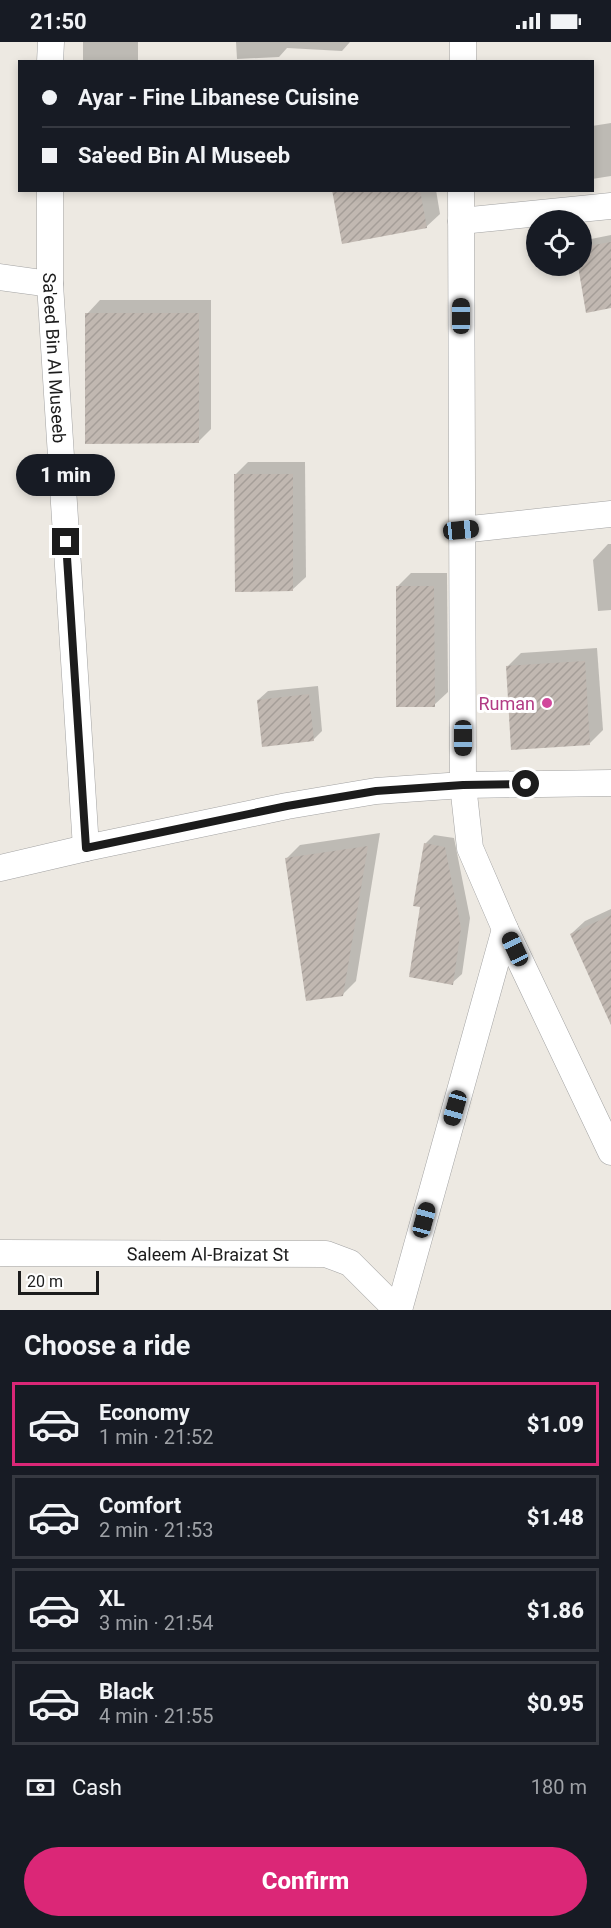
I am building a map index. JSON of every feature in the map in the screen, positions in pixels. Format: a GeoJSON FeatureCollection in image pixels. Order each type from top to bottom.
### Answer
{"type":"FeatureCollection","features":[{"type":"Feature","properties":{"kind":"street"},"geometry":{"type":"LineString","coordinates":[[50,60],[51,42]]}},
{"type":"Feature","properties":{"kind":"street"},"geometry":{"type":"LineString","coordinates":[[463,42],[463,60]]}},
{"type":"Feature","properties":{"kind":"street","name":"Sa'eed Bin Al Museeb"},"geometry":{"type":"LineString","coordinates":[[50,192],[50,284],[86,848]]}},
{"type":"Feature","properties":{"kind":"street"},"geometry":{"type":"LineString","coordinates":[[461,192],[463,785],[470,848],[611,1152]]}},
{"type":"Feature","properties":{"kind":"street"},"geometry":{"type":"LineString","coordinates":[[461,221],[611,206]]}},
{"type":"Feature","properties":{"kind":"street"},"geometry":{"type":"LineString","coordinates":[[0,277],[50,284]]}},
{"type":"Feature","properties":{"kind":"street"},"geometry":{"type":"LineString","coordinates":[[461,530],[611,514]]}},
{"type":"Feature","properties":{"kind":"street"},"geometry":{"type":"LineString","coordinates":[[0,868],[287,806],[364,793],[463,785],[611,783]]}},
{"type":"Feature","properties":{"kind":"street"},"geometry":{"type":"LineString","coordinates":[[398,1310],[506,929]]}},
{"type":"Feature","properties":{"kind":"street","name":"Saleem Al-Braizat St"},"geometry":{"type":"LineString","coordinates":[[0,1253],[326,1254],[350,1263],[398,1310]]}},
{"type":"Feature","properties":{"kind":"building"},"geometry":{"type":"Polygon","coordinates":[[[332,192],[420,192],[427,228],[342,244],[332,192]]]}},
{"type":"Feature","properties":{"kind":"building"},"geometry":{"type":"Polygon","coordinates":[[[611,242],[611,308],[586,313],[580,276],[592,276],[592,245],[611,242]]]}},
{"type":"Feature","properties":{"kind":"building"},"geometry":{"type":"Polygon","coordinates":[[[85,313],[199,313],[199,443],[85,444],[85,313]]]}},
{"type":"Feature","properties":{"kind":"building"},"geometry":{"type":"Polygon","coordinates":[[[234,474],[293,474],[293,591],[235,592],[234,474]]]}},
{"type":"Feature","properties":{"kind":"building"},"geometry":{"type":"Polygon","coordinates":[[[396,586],[434,586],[435,707],[396,707],[396,586]]]}},
{"type":"Feature","properties":{"kind":"building"},"geometry":{"type":"Polygon","coordinates":[[[585,661],[590,745],[511,750],[506,666],[585,661]]]}},
{"type":"Feature","properties":{"kind":"building"},"geometry":{"type":"Polygon","coordinates":[[[309,694],[314,741],[262,747],[257,700],[309,694]]]}},
{"type":"Feature","properties":{"kind":"building"},"geometry":{"type":"Polygon","coordinates":[[[424,843],[445,847],[461,928],[453,985],[409,977],[420,907],[413,906],[424,843]]]}},
{"type":"Feature","properties":{"kind":"building"},"geometry":{"type":"Polygon","coordinates":[[[368,846],[343,996],[306,1001],[285,858],[368,846]]]}},
{"type":"Feature","properties":{"kind":"building"},"geometry":{"type":"Polygon","coordinates":[[[611,915],[611,1025],[570,934],[611,915]]]}},
{"type":"Feature","properties":{"kind":"place","name":"Ruman"},"geometry":{"type":"Point","coordinates":[547,703]}},
{"type":"Feature","properties":{"kind":"route"},"geometry":{"type":"LineString","coordinates":[[66,542],[86,848],[287,806],[376,791],[463,785],[526,784]]}}]}
